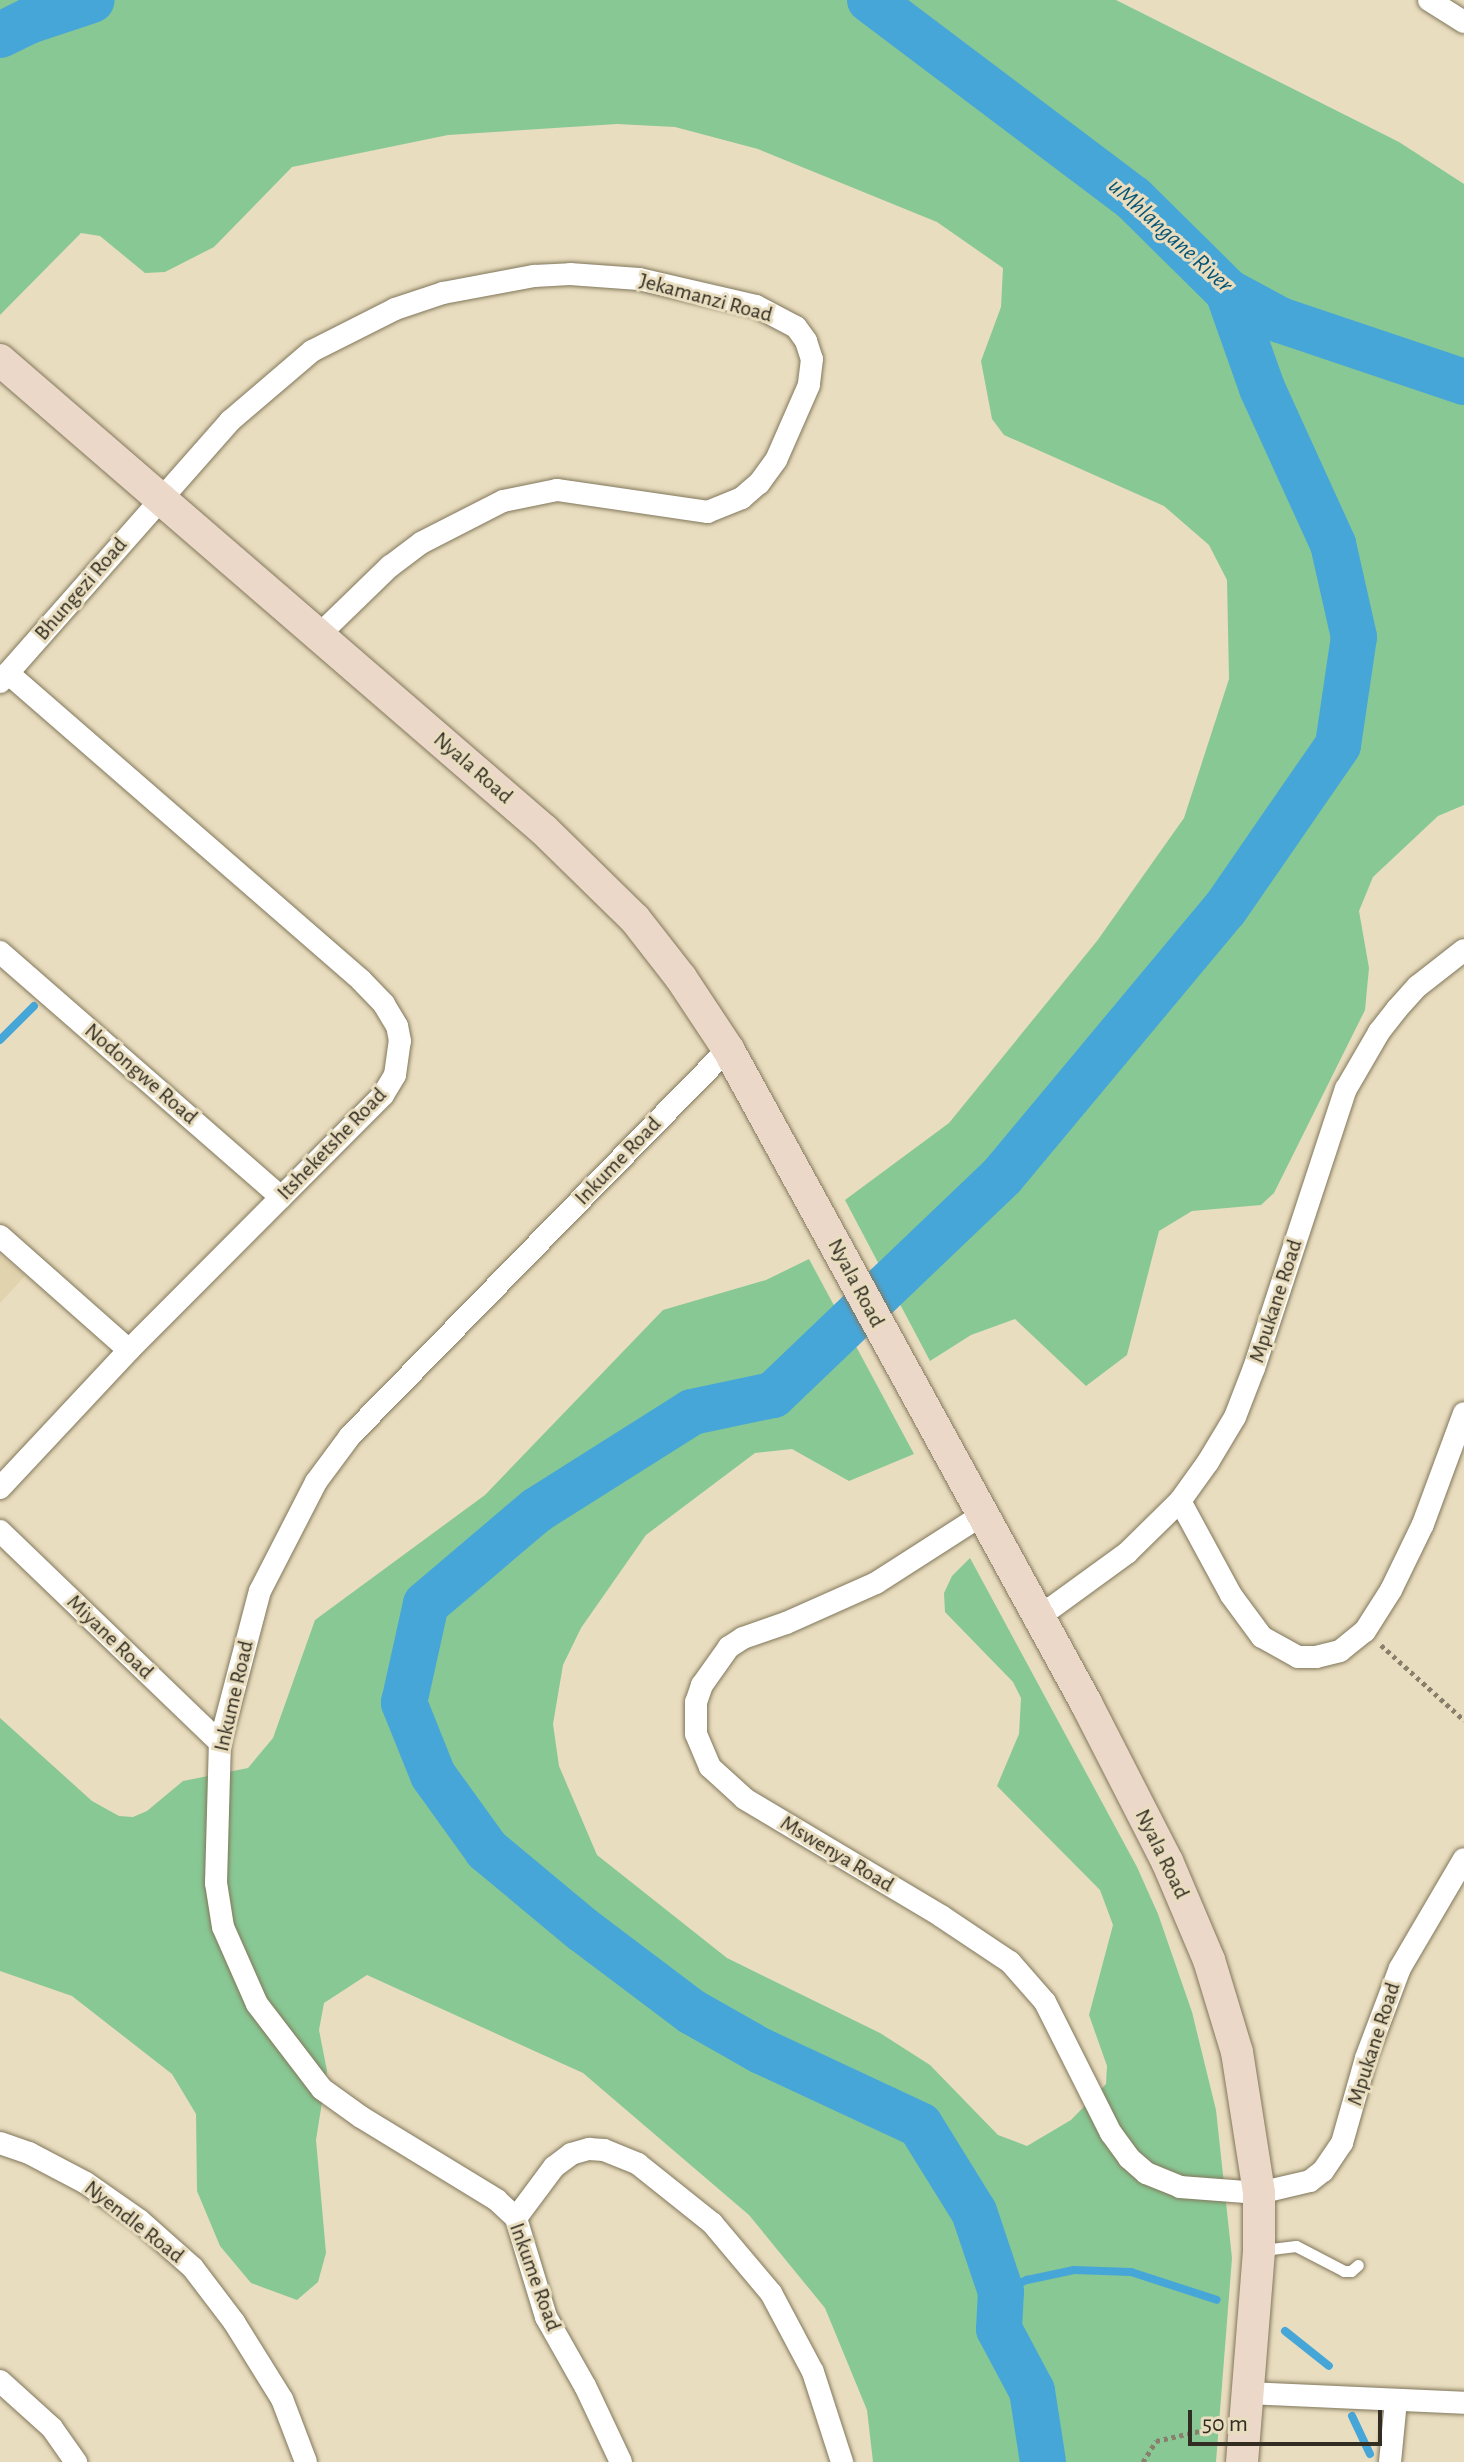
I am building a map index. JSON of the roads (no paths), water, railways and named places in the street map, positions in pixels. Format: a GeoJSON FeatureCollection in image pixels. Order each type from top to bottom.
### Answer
{"type":"FeatureCollection","features":[{"type":"Feature","properties":{"kind":"street"},"geometry":{"type":"LineString","coordinates":[[1429,0],[1464,22]]}},
{"type":"Feature","properties":{"kind":"street","name":"Jekamanzi Road"},"geometry":{"type":"LineString","coordinates":[[162,497],[230,421],[312,351],[368,321],[443,293],[558,274],[639,279],[756,306],[796,327],[806,341],[812,359],[809,385],[776,460],[759,483],[742,498],[708,512],[557,490],[503,501],[410,551],[358,593],[319,635]]}},
{"type":"Feature","properties":{"kind":"street","name":"Nyala Road"},"geometry":{"type":"LineString","coordinates":[[0,360],[544,830],[607,890],[663,954],[728,1049],[1039,1617],[1167,1861],[1209,1960],[1237,2052],[1259,2193],[1259,2251],[1242,2462]]}},
{"type":"Feature","properties":{"kind":"street","name":"Bhungezi Road"},"geometry":{"type":"LineString","coordinates":[[4,677],[162,497]]}},
{"type":"Feature","properties":{"kind":"street","name":"Itsheketshe Road"},"geometry":{"type":"LineString","coordinates":[[0,1488],[129,1350],[383,1095],[400,1057],[397,1026],[384,1004],[361,980],[4,677]]}},
{"type":"Feature","properties":{"kind":"street","name":"Mpukane Road"},"geometry":{"type":"LineString","coordinates":[[1039,1617],[1091,1582],[1180,1501],[1235,1417],[1346,1089],[1379,1032],[1397,1009],[1430,976],[1464,950]]}},
{"type":"Feature","properties":{"kind":"street","name":"Nodongwe Road"},"geometry":{"type":"LineString","coordinates":[[0,952],[281,1197]]}},
{"type":"Feature","properties":{"kind":"street","name":"Inkume Road"},"geometry":{"type":"LineString","coordinates":[[621,2462],[546,2317],[516,2218],[497,2200],[361,2117],[322,2089],[257,2004],[223,1927],[216,1883],[220,1743],[260,1591],[304,1503],[333,1459],[350,1436],[728,1049]]}},
{"type":"Feature","properties":{"kind":"street"},"geometry":{"type":"LineString","coordinates":[[0,1236],[129,1350]]}},
{"type":"Feature","properties":{"kind":"street"},"geometry":{"type":"LineString","coordinates":[[1180,1501],[1231,1595],[1262,1637],[1298,1657],[1316,1657],[1340,1651],[1365,1631],[1391,1590],[1423,1524],[1464,1413]]}},
{"type":"Feature","properties":{"kind":"street","name":"Mswenya Road"},"geometry":{"type":"LineString","coordinates":[[982,1515],[876,1583],[786,1623],[743,1638],[729,1647],[702,1685],[696,1702],[694,1719],[702,1751],[710,1767],[745,1799],[941,1916],[1010,1962],[1045,2002],[1111,2133],[1129,2158],[1146,2173],[1180,2187],[1259,2193]]}},
{"type":"Feature","properties":{"kind":"street","name":"Miyane Road"},"geometry":{"type":"LineString","coordinates":[[0,1531],[220,1743]]}},
{"type":"Feature","properties":{"kind":"street","name":"Mpukane Road"},"geometry":{"type":"LineString","coordinates":[[1259,2193],[1310,2181],[1334,2160],[1400,1968],[1464,1859]]}},
{"type":"Feature","properties":{"kind":"street","name":"Nyendle Road"},"geometry":{"type":"LineString","coordinates":[[0,2143],[29,2153],[86,2183],[139,2220],[193,2268],[234,2322],[282,2399],[306,2462]]}},
{"type":"Feature","properties":{"kind":"street"},"geometry":{"type":"LineString","coordinates":[[516,2218],[554,2167],[571,2154],[589,2149],[604,2150],[638,2164],[712,2223],[771,2293],[813,2372],[842,2462]]}},
{"type":"Feature","properties":{"kind":"street"},"geometry":{"type":"LineString","coordinates":[[1,2385],[52,2428],[76,2462]]}},
{"type":"Feature","properties":{"kind":"street"},"geometry":{"type":"LineString","coordinates":[[1247,2393],[1464,2403]]}},
{"type":"Feature","properties":{"kind":"street"},"geometry":{"type":"LineString","coordinates":[[1390,2462],[1396,2401]]}},
{"type":"Feature","properties":{"kind":"lane"},"geometry":{"type":"LineString","coordinates":[[1259,2251],[1296,2246],[1344,2271],[1351,2271],[1358,2265]]}},
{"type":"Feature","properties":{"kind":"waterway","name":"uMhlangane River"},"geometry":{"type":"LineString","coordinates":[[0,35],[29,21],[92,0]]}},
{"type":"Feature","properties":{"kind":"waterway","name":"uMhlangane River"},"geometry":{"type":"LineString","coordinates":[[870,0],[1133,198],[1228,292],[1280,320],[1464,382]]}},
{"type":"Feature","properties":{"kind":"waterway"},"geometry":{"type":"LineString","coordinates":[[1043,2462],[1032,2391],[999,2329],[1001,2292],[974,2212],[920,2125],[761,2051],[692,2012],[583,1930],[487,1850],[433,1775],[404,1703],[426,1604],[537,1510],[692,1412],[773,1395],[1003,1175],[1225,909],[1338,745],[1354,637],[1333,544],[1262,388],[1228,292]]}},
{"type":"Feature","properties":{"kind":"waterway"},"geometry":{"type":"LineString","coordinates":[[0,1040],[34,1006]]}},
{"type":"Feature","properties":{"kind":"waterway"},"geometry":{"type":"LineString","coordinates":[[1001,2292],[1027,2280],[1074,2270],[1131,2272],[1217,2300]]}},
{"type":"Feature","properties":{"kind":"waterway"},"geometry":{"type":"LineString","coordinates":[[1285,2331],[1329,2366]]}},
{"type":"Feature","properties":{"kind":"waterway"},"geometry":{"type":"LineString","coordinates":[[1352,2416],[1370,2454]]}}]}
